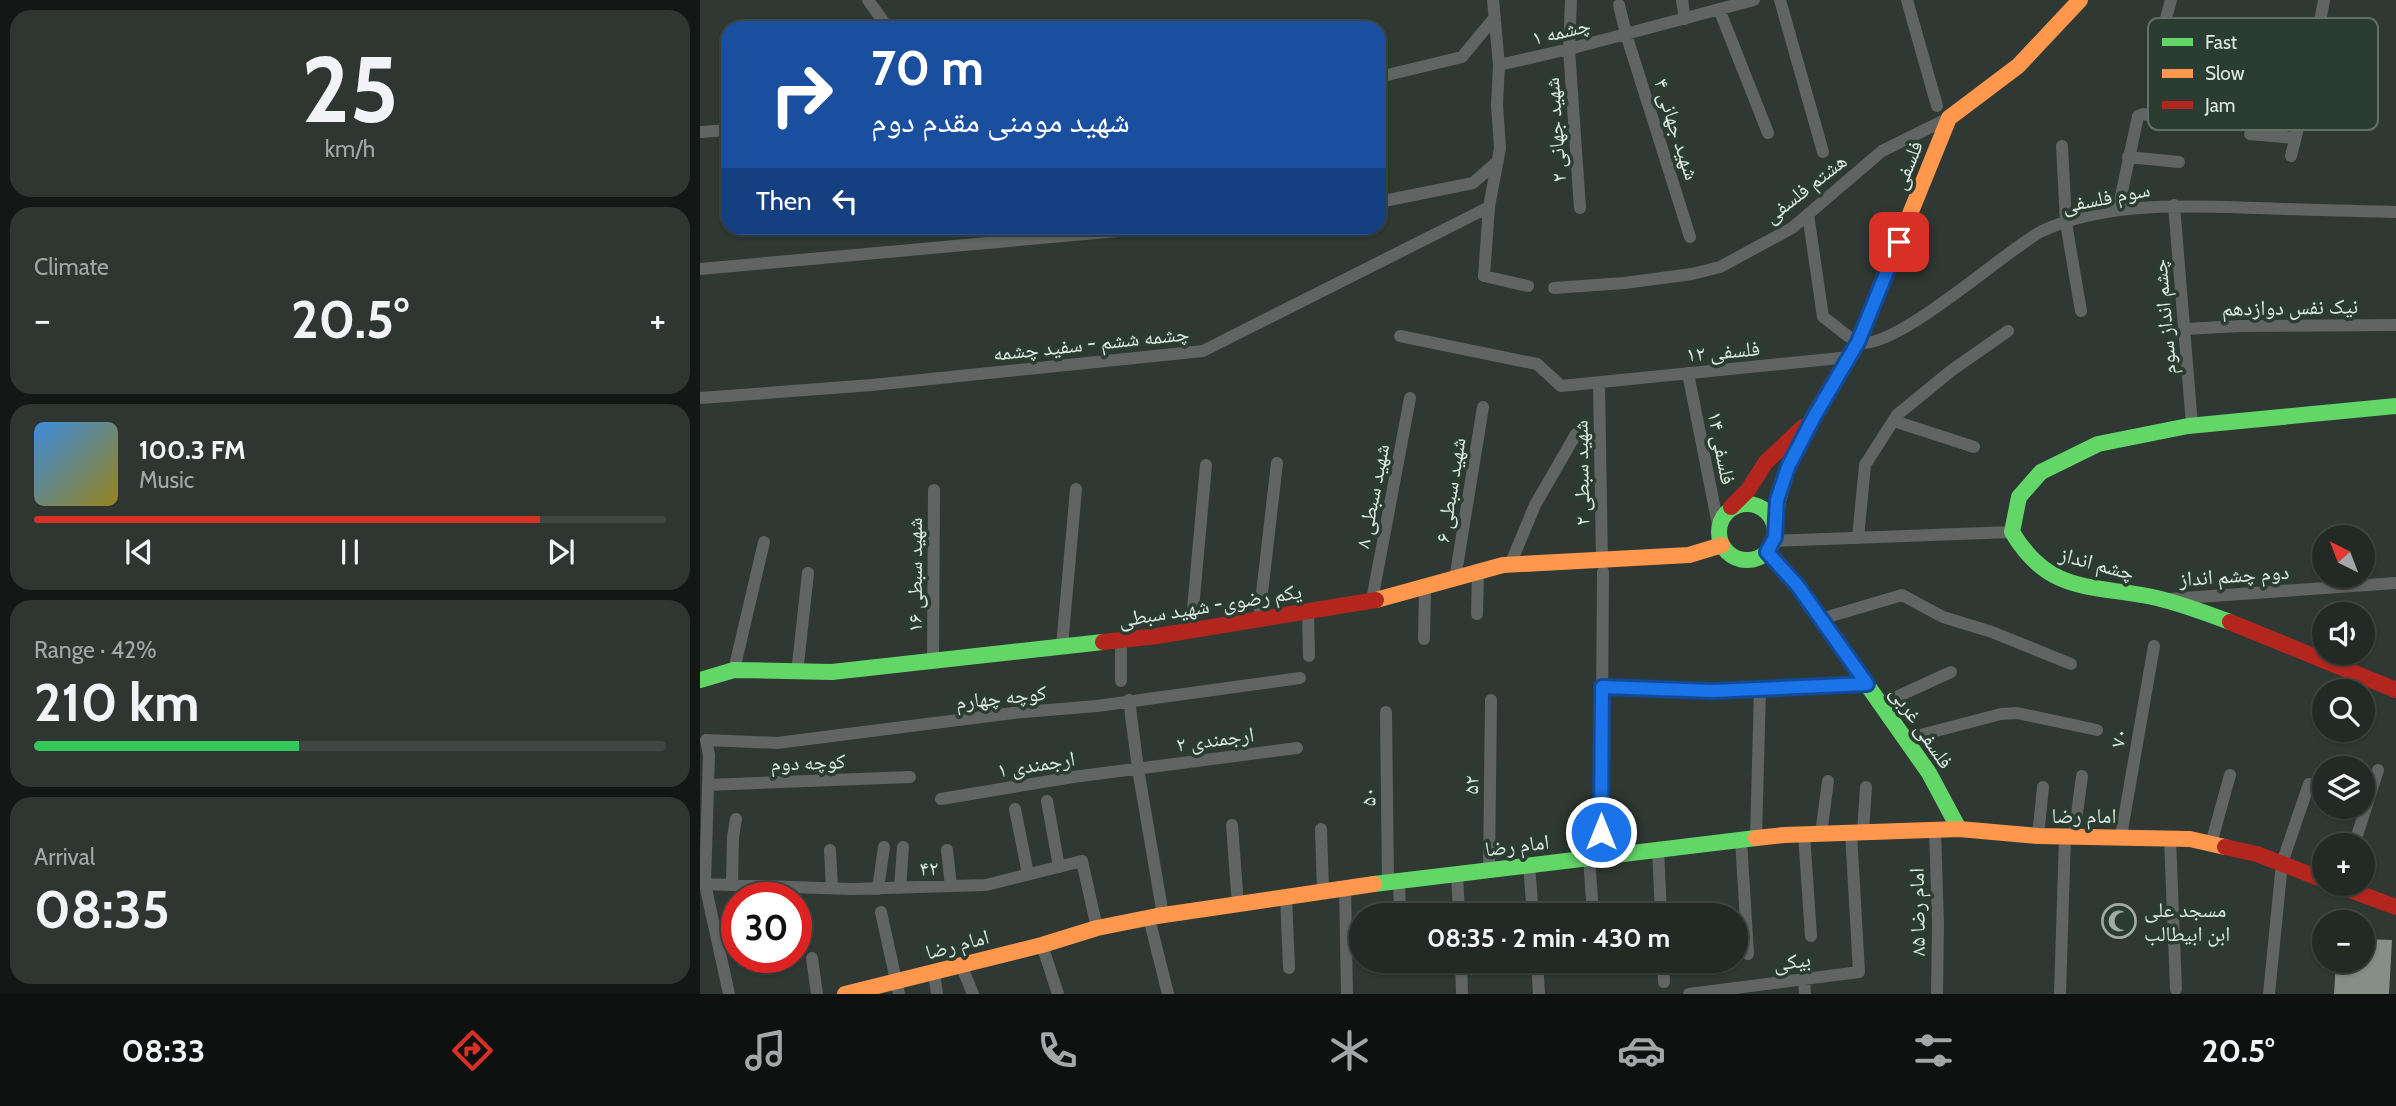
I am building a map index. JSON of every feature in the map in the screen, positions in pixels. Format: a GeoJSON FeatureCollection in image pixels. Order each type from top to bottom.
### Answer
{"type":"FeatureCollection","features":[{"type":"Feature","properties":{"kind":"street"},"geometry":{"type":"LineString","coordinates":[[868,0],[883,21]]}},
{"type":"Feature","properties":{"kind":"street"},"geometry":{"type":"LineString","coordinates":[[1493,0],[1499,65],[1498,161],[1489,207],[1484,276],[1528,286]]}},
{"type":"Feature","properties":{"kind":"street","name":"۲ شهید جهانی"},"geometry":{"type":"LineString","coordinates":[[1571,0],[1569,50],[1580,208]]}},
{"type":"Feature","properties":{"kind":"street"},"geometry":{"type":"LineString","coordinates":[[1682,0],[1685,19]]}},
{"type":"Feature","properties":{"kind":"street","name":"چشمه ۱"},"geometry":{"type":"LineString","coordinates":[[1499,65],[1569,50],[1754,0]]}},
{"type":"Feature","properties":{"kind":"street"},"geometry":{"type":"LineString","coordinates":[[1780,0],[1823,152]]}},
{"type":"Feature","properties":{"kind":"street"},"geometry":{"type":"LineString","coordinates":[[1907,0],[1937,106]]}},
{"type":"Feature","properties":{"kind":"street"},"geometry":{"type":"LineString","coordinates":[[1950,118],[2018,66],[2080,0]]}},
{"type":"Feature","properties":{"kind":"street"},"geometry":{"type":"LineString","coordinates":[[2166,18],[2171,0]]}},
{"type":"Feature","properties":{"kind":"street"},"geometry":{"type":"LineString","coordinates":[[2321,18],[2324,0]]}},
{"type":"Feature","properties":{"kind":"street","name":"۴ شهید جهانی"},"geometry":{"type":"LineString","coordinates":[[1619,5],[1690,237]]}},
{"type":"Feature","properties":{"kind":"street"},"geometry":{"type":"LineString","coordinates":[[1720,9],[1768,133]]}},
{"type":"Feature","properties":{"kind":"street"},"geometry":{"type":"LineString","coordinates":[[1386,75],[1462,57],[1495,18]]}},
{"type":"Feature","properties":{"kind":"street"},"geometry":{"type":"LineString","coordinates":[[2118,211],[2138,116],[2148,115]]}},
{"type":"Feature","properties":{"kind":"street","name":"هشتم فلسفی"},"geometry":{"type":"LineString","coordinates":[[1554,288],[1624,283],[1692,274],[1720,267],[1792,228],[1882,151],[1950,118]]}},
{"type":"Feature","properties":{"kind":"street","name":"فلسفی"},"geometry":{"type":"LineString","coordinates":[[1814,417],[1858,342],[1950,118]]}},
{"type":"Feature","properties":{"kind":"street"},"geometry":{"type":"LineString","coordinates":[[700,132],[721,130]]}},
{"type":"Feature","properties":{"kind":"street"},"geometry":{"type":"LineString","coordinates":[[2291,156],[2297,130]]}},
{"type":"Feature","properties":{"kind":"street"},"geometry":{"type":"LineString","coordinates":[[2250,134],[2295,138]]}},
{"type":"Feature","properties":{"kind":"street"},"geometry":{"type":"LineString","coordinates":[[2062,146],[2066,223],[2081,311]]}},
{"type":"Feature","properties":{"kind":"street"},"geometry":{"type":"LineString","coordinates":[[2128,157],[2179,163]]}},
{"type":"Feature","properties":{"kind":"street"},"geometry":{"type":"LineString","coordinates":[[1386,201],[1473,183],[1498,161]]}},
{"type":"Feature","properties":{"kind":"street","name":"سوم فلسفی"},"geometry":{"type":"LineString","coordinates":[[1858,342],[1876,343],[1954,296],[2040,232],[2066,223],[2118,211],[2174,205],[2396,212]]}},
{"type":"Feature","properties":{"kind":"street","name":"چشم انداز سوم"},"geometry":{"type":"LineString","coordinates":[[2174,205],[2192,425]]}},
{"type":"Feature","properties":{"kind":"street","name":"چشمه ششم - سفید چشمه"},"geometry":{"type":"LineString","coordinates":[[700,398],[872,385],[1203,351],[1489,207]]}},
{"type":"Feature","properties":{"kind":"street"},"geometry":{"type":"LineString","coordinates":[[1808,214],[1824,317],[1858,342]]}},
{"type":"Feature","properties":{"kind":"street"},"geometry":{"type":"LineString","coordinates":[[994,242],[1004,235]]}},
{"type":"Feature","properties":{"kind":"street"},"geometry":{"type":"LineString","coordinates":[[700,269],[1073,235]]}},
{"type":"Feature","properties":{"kind":"street","name":"نیک نفس دوازدهم"},"geometry":{"type":"LineString","coordinates":[[2185,329],[2396,325]]}},
{"type":"Feature","properties":{"kind":"street"},"geometry":{"type":"LineString","coordinates":[[1858,538],[1865,465],[1898,415],[1952,370],[2008,331]]}},
{"type":"Feature","properties":{"kind":"street","name":"۱۲ فلسفی"},"geometry":{"type":"LineString","coordinates":[[1400,336],[1538,364],[1561,386],[1850,357]]}},
{"type":"Feature","properties":{"kind":"street","name":"۱۴ فلسفی"},"geometry":{"type":"LineString","coordinates":[[1688,373],[1720,538]]}},
{"type":"Feature","properties":{"kind":"street","name":"۲ شهید سبطی"},"geometry":{"type":"LineString","coordinates":[[1593,903],[1602,687],[1603,567],[1599,383]]}},
{"type":"Feature","properties":{"kind":"street","name":"۸ شهید سبطی"},"geometry":{"type":"LineString","coordinates":[[1371,600],[1410,398]]}},
{"type":"Feature","properties":{"kind":"street"},"geometry":{"type":"LineString","coordinates":[[1771,540],[2011,532],[2018,498],[2041,472],[2098,444],[2192,425],[2396,406]]}},
{"type":"Feature","properties":{"kind":"street","name":"۶ شهید سبطی"},"geometry":{"type":"LineString","coordinates":[[1455,579],[1483,407]]}},
{"type":"Feature","properties":{"kind":"street"},"geometry":{"type":"LineString","coordinates":[[1814,417],[1788,467],[1777,500],[1771,540],[1757,559],[1745,560],[1731,555],[1720,538],[1727,512],[1748,490],[1766,462],[1814,417]]}},
{"type":"Feature","properties":{"kind":"street"},"geometry":{"type":"LineString","coordinates":[[1894,421],[1974,447]]}},
{"type":"Feature","properties":{"kind":"street"},"geometry":{"type":"LineString","coordinates":[[1510,565],[1535,505],[1576,434]]}},
{"type":"Feature","properties":{"kind":"street"},"geometry":{"type":"LineString","coordinates":[[1259,619],[1277,463]]}},
{"type":"Feature","properties":{"kind":"street"},"geometry":{"type":"LineString","coordinates":[[1191,631],[1206,465]]}},
{"type":"Feature","properties":{"kind":"street"},"geometry":{"type":"LineString","coordinates":[[1062,646],[1076,489]]}},
{"type":"Feature","properties":{"kind":"street","name":"شهید سبطی ۱۶"},"geometry":{"type":"LineString","coordinates":[[933,490],[933,660]]}},
{"type":"Feature","properties":{"kind":"street"},"geometry":{"type":"LineString","coordinates":[[1727,512],[1745,504],[1757,505],[1768,512],[1771,540]]}},
{"type":"Feature","properties":{"kind":"street","name":"چشم انداز"},"geometry":{"type":"LineString","coordinates":[[2011,532],[2029,560],[2055,578],[2158,599],[2257,633],[2396,690]]}},
{"type":"Feature","properties":{"kind":"street","name":"یکم رضوی- شهید سبطی"},"geometry":{"type":"LineString","coordinates":[[700,680],[734,670],[832,672],[1191,631],[1371,600],[1510,565],[1603,567],[1689,555],[1720,538]]}},
{"type":"Feature","properties":{"kind":"street","name":"فلسفی غربی"},"geometry":{"type":"LineString","coordinates":[[1771,540],[1797,585],[1929,773],[1959,829]]}},
{"type":"Feature","properties":{"kind":"street"},"geometry":{"type":"LineString","coordinates":[[734,670],[764,542]]}},
{"type":"Feature","properties":{"kind":"street"},"geometry":{"type":"LineString","coordinates":[[1477,614],[1478,572]]}},
{"type":"Feature","properties":{"kind":"street"},"geometry":{"type":"LineString","coordinates":[[797,673],[808,573]]}},
{"type":"Feature","properties":{"kind":"street","name":"دوم چشم انداز"},"geometry":{"type":"LineString","coordinates":[[2158,599],[2396,583]]}},
{"type":"Feature","properties":{"kind":"street"},"geometry":{"type":"LineString","coordinates":[[1424,639],[1425,588]]}},
{"type":"Feature","properties":{"kind":"street"},"geometry":{"type":"LineString","coordinates":[[1821,619],[1902,595],[1943,617],[1992,632],[2071,664]]}},
{"type":"Feature","properties":{"kind":"street"},"geometry":{"type":"LineString","coordinates":[[1308,611],[1309,656]]}},
{"type":"Feature","properties":{"kind":"street"},"geometry":{"type":"LineString","coordinates":[[1121,640],[1121,681]]}},
{"type":"Feature","properties":{"kind":"street","name":"۷۰"},"geometry":{"type":"LineString","coordinates":[[2121,836],[2154,646]]}},
{"type":"Feature","properties":{"kind":"street"},"geometry":{"type":"LineString","coordinates":[[1881,704],[1951,672]]}},
{"type":"Feature","properties":{"kind":"street","name":"کوچه چهارم"},"geometry":{"type":"LineString","coordinates":[[704,755],[706,740],[777,743],[1300,678]]}},
{"type":"Feature","properties":{"kind":"street"},"geometry":{"type":"LineString","coordinates":[[1602,687],[1713,691],[1867,684]]}},
{"type":"Feature","properties":{"kind":"street"},"geometry":{"type":"LineString","coordinates":[[1748,954],[1749,839],[1760,689]]}},
{"type":"Feature","properties":{"kind":"street"},"geometry":{"type":"LineString","coordinates":[[1129,700],[1168,994]]}},
{"type":"Feature","properties":{"kind":"street","name":"۵۲"},"geometry":{"type":"LineString","coordinates":[[1489,869],[1491,700]]}},
{"type":"Feature","properties":{"kind":"street","name":"۵۰"},"geometry":{"type":"LineString","coordinates":[[1386,712],[1393,881],[1398,903]]}},
{"type":"Feature","properties":{"kind":"street"},"geometry":{"type":"LineString","coordinates":[[1905,739],[2001,714],[2017,713],[2097,730]]}},
{"type":"Feature","properties":{"kind":"street","name":"۲ ارجمندی"},"geometry":{"type":"LineString","coordinates":[[1138,769],[1297,748]]}},
{"type":"Feature","properties":{"kind":"street"},"geometry":{"type":"LineString","coordinates":[[704,755],[708,785],[704,799],[702,884],[729,994]]}},
{"type":"Feature","properties":{"kind":"street","name":"۱ ارجمندی"},"geometry":{"type":"LineString","coordinates":[[941,799],[1138,769]]}},
{"type":"Feature","properties":{"kind":"street"},"geometry":{"type":"LineString","coordinates":[[2358,833],[2378,770]]}},
{"type":"Feature","properties":{"kind":"street"},"geometry":{"type":"LineString","coordinates":[[2211,844],[2230,775]]}},
{"type":"Feature","properties":{"kind":"street"},"geometry":{"type":"LineString","coordinates":[[2060,994],[2070,836],[2082,776]]}},
{"type":"Feature","properties":{"kind":"street","name":"کوچه دوم"},"geometry":{"type":"LineString","coordinates":[[708,785],[910,777]]}},
{"type":"Feature","properties":{"kind":"street"},"geometry":{"type":"LineString","coordinates":[[1821,834],[1828,781]]}},
{"type":"Feature","properties":{"kind":"street"},"geometry":{"type":"LineString","coordinates":[[2269,994],[2282,863],[2309,784]]}},
{"type":"Feature","properties":{"kind":"street"},"geometry":{"type":"LineString","coordinates":[[1857,832],[1866,787]]}},
{"type":"Feature","properties":{"kind":"street"},"geometry":{"type":"LineString","coordinates":[[2039,836],[2043,787]]}},
{"type":"Feature","properties":{"kind":"street"},"geometry":{"type":"LineString","coordinates":[[1047,801],[1059,867]]}},
{"type":"Feature","properties":{"kind":"street"},"geometry":{"type":"LineString","coordinates":[[1015,808],[1028,874]]}},
{"type":"Feature","properties":{"kind":"street"},"geometry":{"type":"LineString","coordinates":[[732,882],[736,819]]}},
{"type":"Feature","properties":{"kind":"street"},"geometry":{"type":"LineString","coordinates":[[1231,825],[1238,905]]}},
{"type":"Feature","properties":{"kind":"street","name":"امام رضا"},"geometry":{"type":"LineString","coordinates":[[851,993],[897,988],[934,972],[1097,928],[1156,917],[1345,887],[1595,856],[1804,834],[1959,829],[2039,836],[2190,839],[2258,854],[2312,875]]}},
{"type":"Feature","properties":{"kind":"street"},"geometry":{"type":"LineString","coordinates":[[1321,830],[1323,890]]}},
{"type":"Feature","properties":{"kind":"street","name":"امام رضا ۸۵"},"geometry":{"type":"LineString","coordinates":[[1935,830],[1937,994]]}},
{"type":"Feature","properties":{"kind":"street","name":"بیکی"},"geometry":{"type":"LineString","coordinates":[[1689,994],[1859,972],[1857,832]]}},
{"type":"Feature","properties":{"kind":"street"},"geometry":{"type":"LineString","coordinates":[[1804,834],[1811,936]]}},
{"type":"Feature","properties":{"kind":"street"},"geometry":{"type":"LineString","coordinates":[[2170,838],[2176,989]]}},
{"type":"Feature","properties":{"kind":"street"},"geometry":{"type":"LineString","coordinates":[[900,888],[903,847]]}},
{"type":"Feature","properties":{"kind":"street"},"geometry":{"type":"LineString","coordinates":[[878,888],[884,848]]}},
{"type":"Feature","properties":{"kind":"street"},"geometry":{"type":"LineString","coordinates":[[1658,849],[1660,903]]}},
{"type":"Feature","properties":{"kind":"street"},"geometry":{"type":"LineString","coordinates":[[830,850],[832,888]]}},
{"type":"Feature","properties":{"kind":"street"},"geometry":{"type":"LineString","coordinates":[[947,850],[951,886]]}},
{"type":"Feature","properties":{"kind":"street","name":"۴۲"},"geometry":{"type":"LineString","coordinates":[[812,887],[986,885],[1082,861],[1097,928]]}},
{"type":"Feature","properties":{"kind":"street"},"geometry":{"type":"LineString","coordinates":[[1529,864],[1532,903]]}},
{"type":"Feature","properties":{"kind":"street"},"geometry":{"type":"LineString","coordinates":[[1457,873],[1458,903]]}},
{"type":"Feature","properties":{"kind":"street","name":"۴۲"},"geometry":{"type":"LineString","coordinates":[[702,884],[721,885]]}},
{"type":"Feature","properties":{"kind":"street"},"geometry":{"type":"LineString","coordinates":[[1345,887],[1347,994]]}},
{"type":"Feature","properties":{"kind":"street"},"geometry":{"type":"LineString","coordinates":[[2368,896],[2396,907]]}},
{"type":"Feature","properties":{"kind":"street"},"geometry":{"type":"LineString","coordinates":[[1286,897],[1289,968]]}},
{"type":"Feature","properties":{"kind":"street"},"geometry":{"type":"LineString","coordinates":[[881,912],[897,988]]}},
{"type":"Feature","properties":{"kind":"street"},"geometry":{"type":"LineString","coordinates":[[1042,945],[1058,994]]}},
{"type":"Feature","properties":{"kind":"street"},"geometry":{"type":"LineString","coordinates":[[812,958],[817,994]]}},
{"type":"Feature","properties":{"kind":"street"},"geometry":{"type":"LineString","coordinates":[[961,965],[973,994]]}},
{"type":"Feature","properties":{"kind":"street"},"geometry":{"type":"LineString","coordinates":[[934,972],[937,994]]}},
{"type":"Feature","properties":{"kind":"street"},"geometry":{"type":"LineString","coordinates":[[1461,973],[1462,994]]}},
{"type":"Feature","properties":{"kind":"street"},"geometry":{"type":"LineString","coordinates":[[1538,973],[1539,994]]}},
{"type":"Feature","properties":{"kind":"street"},"geometry":{"type":"LineString","coordinates":[[1664,973],[1664,982]]}},
{"type":"Feature","properties":{"kind":"street"},"geometry":{"type":"LineString","coordinates":[[1804,979],[1805,994]]}},
{"type":"Feature","properties":{"kind":"building"},"geometry":{"type":"Polygon","coordinates":[[[2375,939],[2392,940],[2389,994],[2334,994],[2335,973],[2375,973],[2375,939]]]}},
{"type":"Feature","properties":{"kind":"traffic: fast"},"geometry":{"type":"LineString","coordinates":[[2230,622],[2166,600],[2093,588],[2058,577],[2027,553],[2012,532],[2019,497],[2041,472],[2098,444],[2188,426],[2396,406]]}},
{"type":"Feature","properties":{"kind":"traffic: fast"},"geometry":{"type":"LineString","coordinates":[[1747,504],[1758,506],[1767,512],[1773,521],[1775,532],[1773,543],[1767,552],[1758,558],[1747,560],[1736,558],[1727,552],[1721,543],[1719,532],[1721,521],[1727,512],[1736,506],[1747,504]]}},
{"type":"Feature","properties":{"kind":"traffic: fast"},"geometry":{"type":"LineString","coordinates":[[1767,552],[1797,585],[1929,773],[1959,829]]}},
{"type":"Feature","properties":{"kind":"traffic: fast"},"geometry":{"type":"LineString","coordinates":[[700,680],[734,670],[832,672],[1103,642]]}},
{"type":"Feature","properties":{"kind":"traffic: fast"},"geometry":{"type":"LineString","coordinates":[[1374,884],[1756,838]]}},
{"type":"Feature","properties":{"kind":"traffic: slow"},"geometry":{"type":"LineString","coordinates":[[1775,526],[1778,500],[1788,467],[1813,417],[1858,342],[1949,118],[2018,66],[2080,0]]}},
{"type":"Feature","properties":{"kind":"traffic: slow"},"geometry":{"type":"LineString","coordinates":[[1376,600],[1503,565],[1689,555],[1722,545]]}},
{"type":"Feature","properties":{"kind":"traffic: slow"},"geometry":{"type":"LineString","coordinates":[[1756,838],[1959,829],[2038,836],[2190,839],[2225,847]]}},
{"type":"Feature","properties":{"kind":"traffic: slow"},"geometry":{"type":"LineString","coordinates":[[845,994],[1042,945],[1097,928],[1157,916],[1374,884]]}},
{"type":"Feature","properties":{"kind":"traffic: jam"},"geometry":{"type":"LineString","coordinates":[[1731,507],[1748,490],[1766,462],[1803,427]]}},
{"type":"Feature","properties":{"kind":"traffic: jam"},"geometry":{"type":"LineString","coordinates":[[1103,642],[1157,636],[1376,600]]}},
{"type":"Feature","properties":{"kind":"traffic: jam"},"geometry":{"type":"LineString","coordinates":[[2230,622],[2396,690]]}},
{"type":"Feature","properties":{"kind":"traffic: jam"},"geometry":{"type":"LineString","coordinates":[[2225,847],[2257,854],[2312,875]]}},
{"type":"Feature","properties":{"kind":"traffic: jam"},"geometry":{"type":"LineString","coordinates":[[2366,896],[2396,907]]}},
{"type":"Feature","properties":{"kind":"place","name":"مسجد علی ابن ابیطالب"},"geometry":{"type":"Point","coordinates":[2119,921]}},
{"type":"Feature","properties":{"kind":"route"},"geometry":{"type":"LineString","coordinates":[[1601,832],[1602,687],[1713,691],[1867,684],[1797,585],[1767,552],[1775,537],[1777,500],[1788,467],[1858,342],[1899,242]]}}]}
